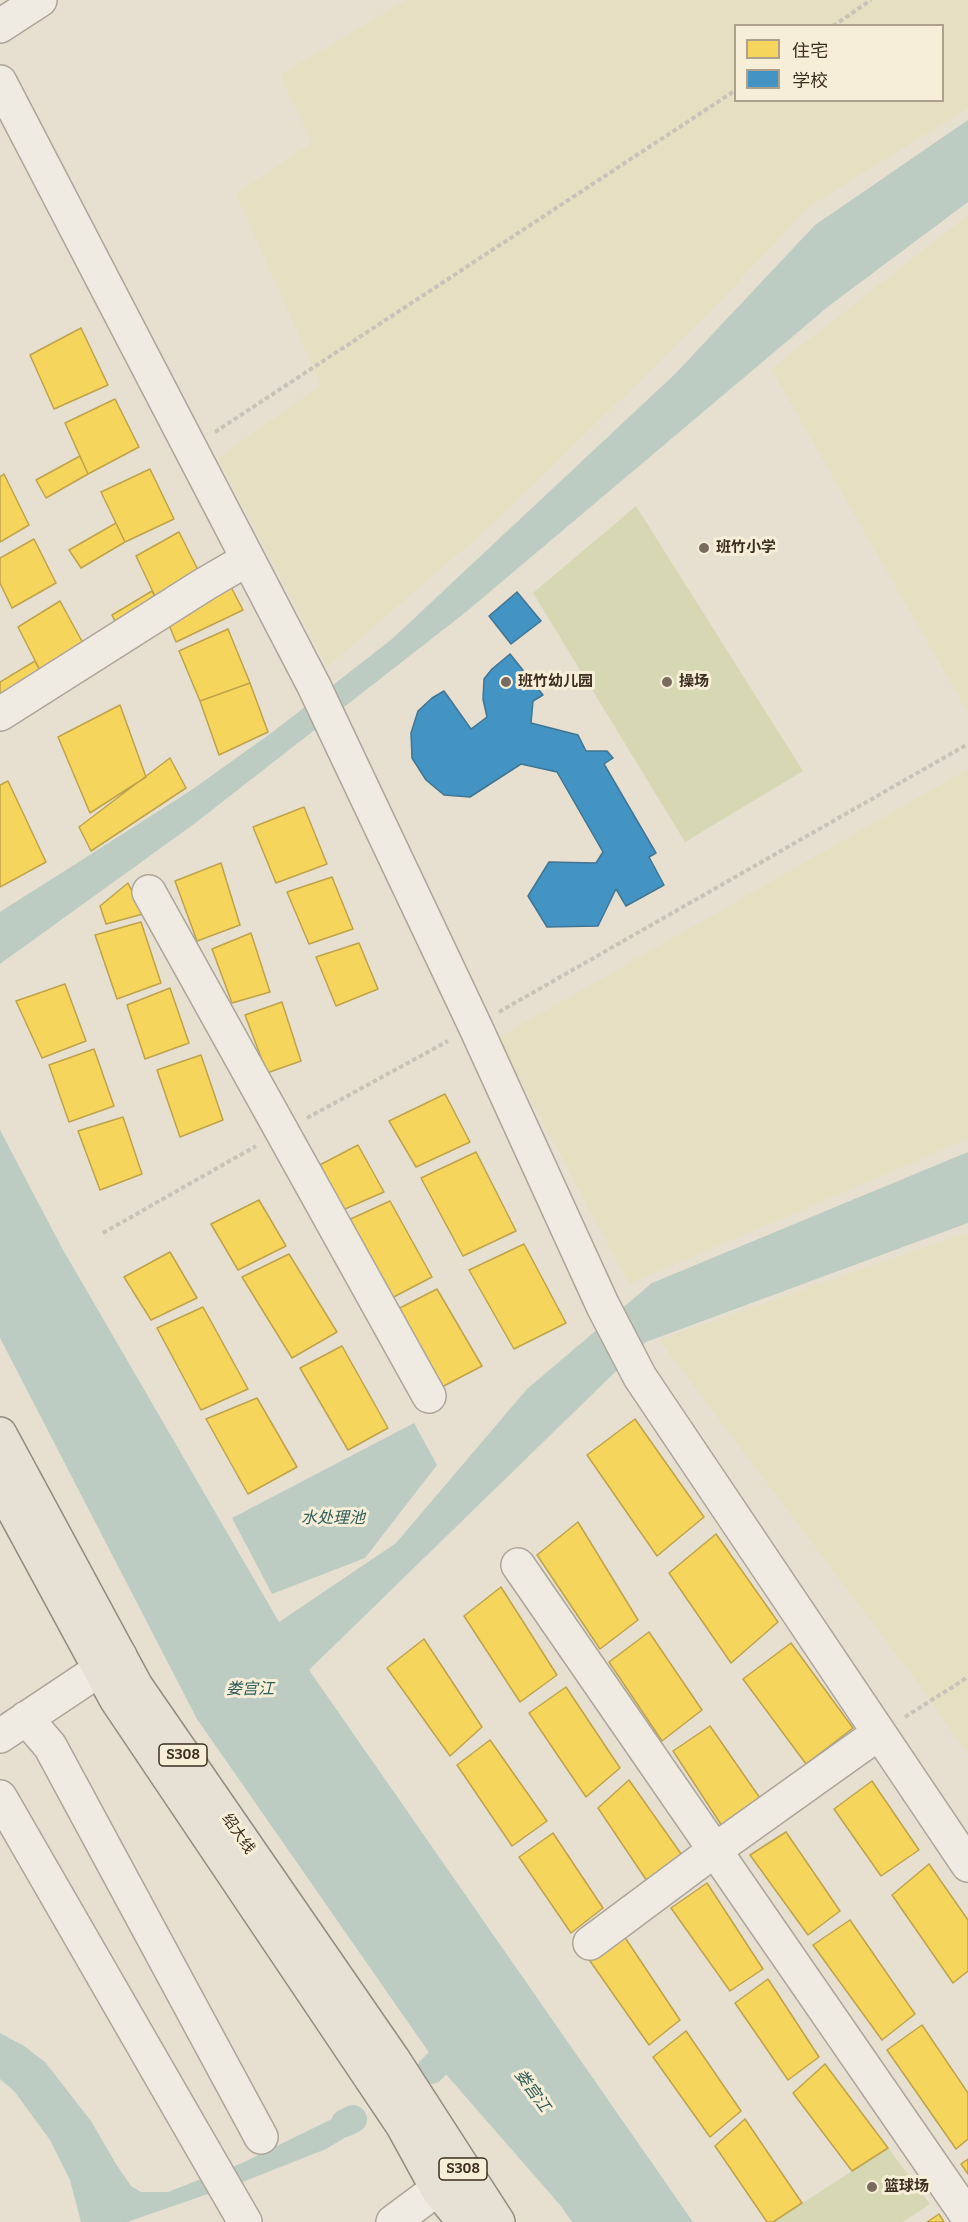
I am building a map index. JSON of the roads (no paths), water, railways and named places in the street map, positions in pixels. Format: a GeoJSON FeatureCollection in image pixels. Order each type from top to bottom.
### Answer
{"type":"FeatureCollection","features":[{"type":"Feature","properties":{"kind":"main road","name":"绍大线"},"geometry":{"type":"LineString","coordinates":[[0,1434],[110,1663]]}},
{"type":"Feature","properties":{"kind":"main road","name":"绍大线"},"geometry":{"type":"LineString","coordinates":[[0,1485],[110,1663],[136,1686],[393,2059],[451,2180],[464,2222]]}},
{"type":"Feature","properties":{"kind":"main road","name":"绍大线"},"geometry":{"type":"LineString","coordinates":[[451,2180],[498,2222]]}},
{"type":"Feature","properties":{"kind":"street"},"geometry":{"type":"LineString","coordinates":[[0,26],[39,0]]}},
{"type":"Feature","properties":{"kind":"street"},"geometry":{"type":"LineString","coordinates":[[0,82],[314,686],[475,1026],[603,1306],[640,1377],[968,1864]]}},
{"type":"Feature","properties":{"kind":"street"},"geometry":{"type":"LineString","coordinates":[[0,714],[205,584],[248,560]]}},
{"type":"Feature","properties":{"kind":"street"},"geometry":{"type":"LineString","coordinates":[[149,891],[429,1396]]}},
{"type":"Feature","properties":{"kind":"street"},"geometry":{"type":"LineString","coordinates":[[518,1565],[968,2217]]}},
{"type":"Feature","properties":{"kind":"street"},"geometry":{"type":"LineString","coordinates":[[110,1663],[13,1727],[50,1746],[261,2136]]}},
{"type":"Feature","properties":{"kind":"street"},"geometry":{"type":"LineString","coordinates":[[590,1943],[879,1733]]}},
{"type":"Feature","properties":{"kind":"street"},"geometry":{"type":"LineString","coordinates":[[0,1797],[239,2209]]}},
{"type":"Feature","properties":{"kind":"street"},"geometry":{"type":"LineString","coordinates":[[393,2222],[451,2180]]}},
{"type":"Feature","properties":{"kind":"water"},"geometry":{"type":"Polygon","coordinates":[[[968,120],[968,202],[830,305],[466,612],[194,824],[0,964],[0,912],[190,791],[274,731],[392,639],[675,374],[815,225],[968,120]]]}},
{"type":"Feature","properties":{"kind":"water","name":"娄宫江"},"geometry":{"type":"Polygon","coordinates":[[[0,1130],[62,1248],[279,1622],[396,1543],[527,1389],[652,1283],[968,1152],[968,1223],[646,1342],[309,1670],[693,2222],[572,2222],[560,2205],[437,2064],[197,1719],[0,1338],[0,1130]]]}},
{"type":"Feature","properties":{"kind":"water","name":"水处理池"},"geometry":{"type":"Polygon","coordinates":[[[414,1423],[437,1465],[365,1558],[272,1594],[232,1518],[414,1423]]]}},
{"type":"Feature","properties":{"kind":"water"},"geometry":{"type":"Polygon","coordinates":[[[0,2033],[24,2046],[45,2062],[91,2121],[131,2186],[141,2192],[168,2192],[242,2163],[338,2116],[351,2134],[326,2149],[240,2183],[127,2222],[81,2222],[70,2180],[50,2140],[14,2091],[0,2079],[0,2033]]]}},
{"type":"Feature","properties":{"kind":"waterway"},"geometry":{"type":"LineString","coordinates":[[431,2070],[437,2064]]}},
{"type":"Feature","properties":{"kind":"waterway"},"geometry":{"type":"LineString","coordinates":[[345,2123],[353,2119]]}},
{"type":"Feature","properties":{"kind":"place","name":"班竹小学"},"geometry":{"type":"Point","coordinates":[704,548]}},
{"type":"Feature","properties":{"kind":"place","name":"班竹幼儿园"},"geometry":{"type":"Point","coordinates":[506,682]}},
{"type":"Feature","properties":{"kind":"place","name":"操场"},"geometry":{"type":"Point","coordinates":[667,682]}},
{"type":"Feature","properties":{"kind":"place","name":"篮球场"},"geometry":{"type":"Point","coordinates":[872,2187]}}]}
